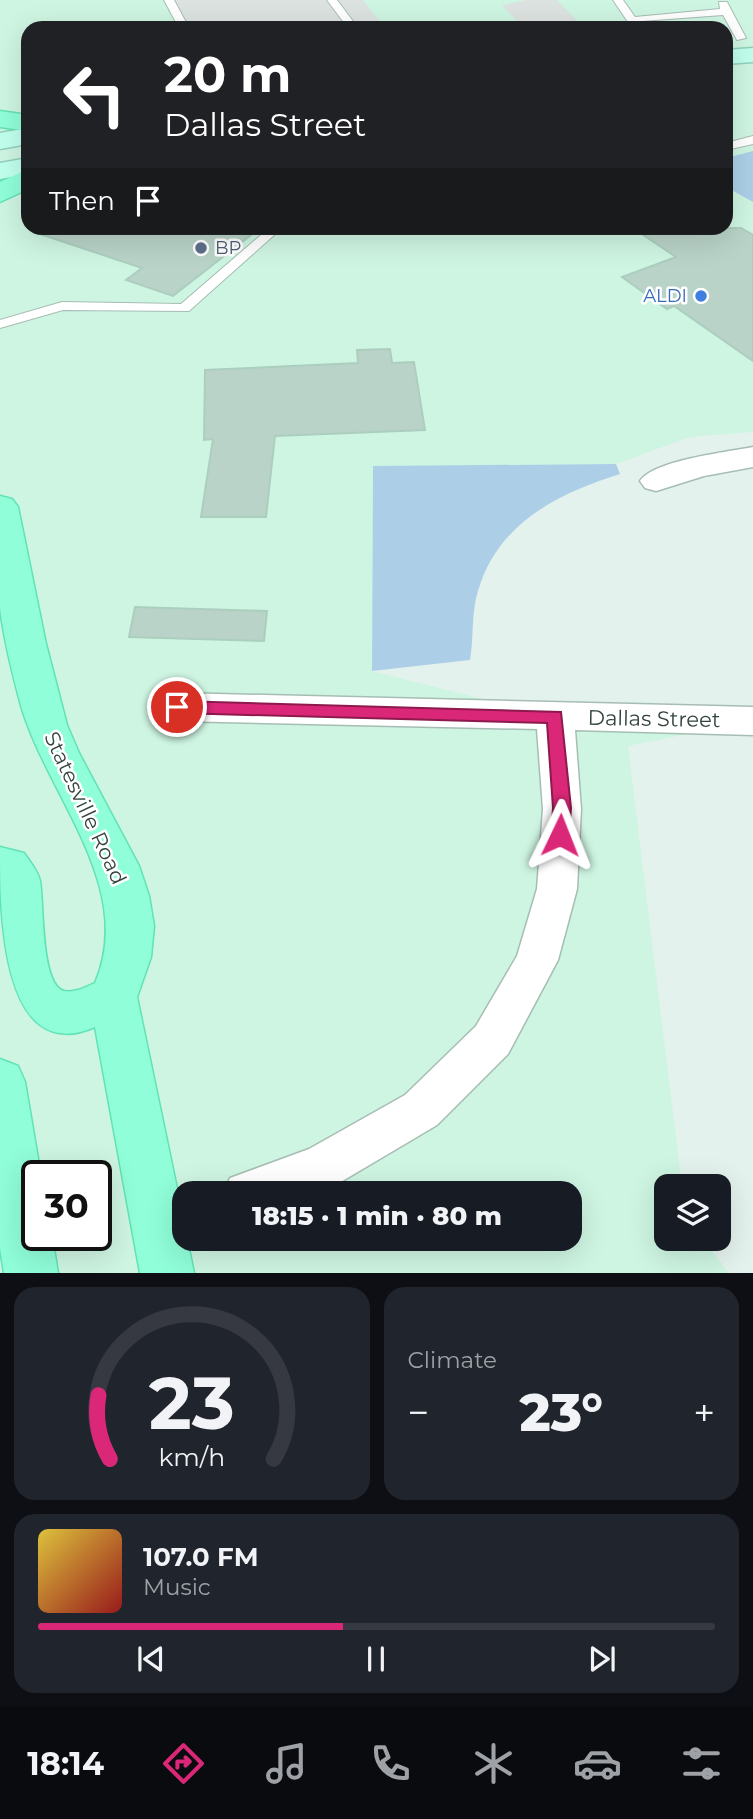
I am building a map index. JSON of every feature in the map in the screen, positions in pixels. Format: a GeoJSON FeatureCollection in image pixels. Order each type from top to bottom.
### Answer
{"type":"FeatureCollection","features":[{"type":"Feature","properties":{"kind":"main road"},"geometry":{"type":"LineString","coordinates":[[0,119],[21,122]]}},
{"type":"Feature","properties":{"kind":"main road"},"geometry":{"type":"LineString","coordinates":[[0,141],[21,137]]}},
{"type":"Feature","properties":{"kind":"main road"},"geometry":{"type":"LineString","coordinates":[[0,172],[21,168]]}},
{"type":"Feature","properties":{"kind":"main road"},"geometry":{"type":"LineString","coordinates":[[0,194],[21,181]]}},
{"type":"Feature","properties":{"kind":"main road","name":"Statesville Road"},"geometry":{"type":"LineString","coordinates":[[0,507],[36,691],[51,737],[121,875],[130,921],[128,956],[113,997]]}},
{"type":"Feature","properties":{"kind":"main road"},"geometry":{"type":"LineString","coordinates":[[0,864],[8,866],[18,879],[26,975],[37,999],[62,1015],[88,1012],[113,997],[170,1218],[167,1273]]}},
{"type":"Feature","properties":{"kind":"main road"},"geometry":{"type":"LineString","coordinates":[[0,1082],[31,1273]]}},
{"type":"Feature","properties":{"kind":"street"},"geometry":{"type":"LineString","coordinates":[[656,481],[699,467],[753,457]]}},
{"type":"Feature","properties":{"kind":"street","name":"Dallas Street"},"geometry":{"type":"LineString","coordinates":[[177,707],[753,721]]}},
{"type":"Feature","properties":{"kind":"street"},"geometry":{"type":"LineString","coordinates":[[283,1181],[322,1167],[421,1110],[492,1040],[537,960],[557,889],[562,808],[555,717]]}},
{"type":"Feature","properties":{"kind":"lane"},"geometry":{"type":"LineString","coordinates":[[169,0],[180,21]]}},
{"type":"Feature","properties":{"kind":"lane"},"geometry":{"type":"LineString","coordinates":[[332,0],[348,21]]}},
{"type":"Feature","properties":{"kind":"lane"},"geometry":{"type":"LineString","coordinates":[[618,0],[632,20],[728,11]]}},
{"type":"Feature","properties":{"kind":"lane"},"geometry":{"type":"LineString","coordinates":[[721,0],[733,21]]}},
{"type":"Feature","properties":{"kind":"lane"},"geometry":{"type":"LineString","coordinates":[[733,21],[743,42]]}},
{"type":"Feature","properties":{"kind":"lane"},"geometry":{"type":"LineString","coordinates":[[733,145],[753,140]]}},
{"type":"Feature","properties":{"kind":"lane"},"geometry":{"type":"LineString","coordinates":[[0,324],[62,306],[184,308],[267,235]]}},
{"type":"Feature","properties":{"kind":"shaded area"},"geometry":{"type":"Polygon","coordinates":[[[0,0],[753,0],[753,151],[733,156],[733,21],[21,21],[21,235],[733,235],[733,191],[753,202],[753,432],[690,437],[616,464],[373,467],[372,671],[555,717],[753,721],[628,746],[681,1174],[654,1174],[654,1251],[712,1251],[729,1273],[0,1273],[0,0]]]}},
{"type":"Feature","properties":{"kind":"shaded area"},"geometry":{"type":"Polygon","coordinates":[[[170,0],[363,0],[380,21],[181,21],[170,0]]]}},
{"type":"Feature","properties":{"kind":"shaded area"},"geometry":{"type":"Polygon","coordinates":[[[526,0],[557,0],[577,21],[517,21],[502,5],[526,0]]]}},
{"type":"Feature","properties":{"kind":"shaded area"},"geometry":{"type":"Polygon","coordinates":[[[753,151],[753,202],[733,191],[733,156],[753,151]]]}},
{"type":"Feature","properties":{"kind":"shaded area"},"geometry":{"type":"Polygon","coordinates":[[[616,464],[620,474],[574,491],[533,514],[515,529],[500,547],[487,567],[478,591],[470,660],[372,671],[373,466],[616,464]]]}},
{"type":"Feature","properties":{"kind":"building","name":"ALDI"},"geometry":{"type":"Polygon","coordinates":[[[733,228],[741,228],[753,235],[753,361],[674,306],[667,309],[622,277],[676,257],[643,235],[733,235],[733,228]]]}},
{"type":"Feature","properties":{"kind":"building"},"geometry":{"type":"Polygon","coordinates":[[[43,235],[251,235],[173,296],[126,280],[142,268],[43,235]]]}},
{"type":"Feature","properties":{"kind":"building"},"geometry":{"type":"Polygon","coordinates":[[[390,349],[392,363],[414,362],[425,430],[275,436],[266,517],[201,517],[213,439],[204,440],[205,370],[358,363],[357,350],[390,349]]]}},
{"type":"Feature","properties":{"kind":"building"},"geometry":{"type":"Polygon","coordinates":[[[135,607],[267,611],[264,641],[129,637],[135,607]]]}},
{"type":"Feature","properties":{"kind":"place","name":"BP"},"geometry":{"type":"Point","coordinates":[201,248]}},
{"type":"Feature","properties":{"kind":"place","name":"ALDI"},"geometry":{"type":"Point","coordinates":[701,296]}},
{"type":"Feature","properties":{"kind":"route"},"geometry":{"type":"LineString","coordinates":[[177,707],[555,717],[562,808],[560,835]]}}]}
